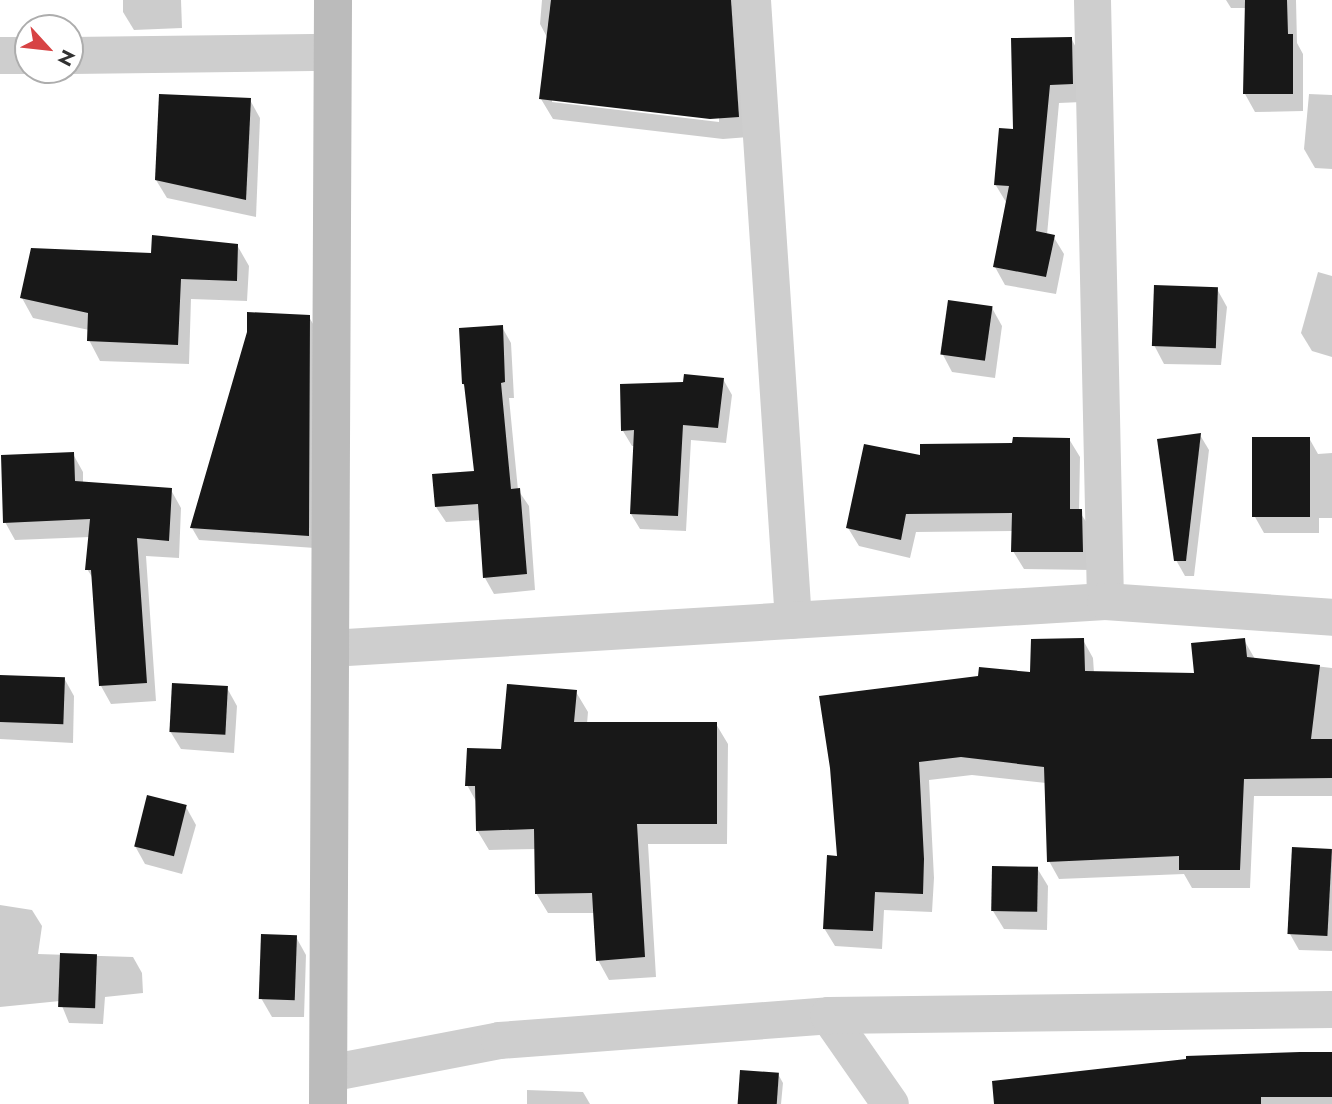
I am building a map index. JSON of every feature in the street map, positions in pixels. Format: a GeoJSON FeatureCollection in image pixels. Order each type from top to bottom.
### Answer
{"type":"FeatureCollection","features":[{"type":"Feature","properties":{"kind":"main road"},"geometry":{"type":"LineString","coordinates":[[328,1088],[332,0]]}},
{"type":"Feature","properties":{"kind":"street"},"geometry":{"type":"LineString","coordinates":[[752,0],[793,620]]}},
{"type":"Feature","properties":{"kind":"street"},"geometry":{"type":"LineString","coordinates":[[1092,0],[1105,601]]}},
{"type":"Feature","properties":{"kind":"street"},"geometry":{"type":"LineString","coordinates":[[84,55],[332,52]]}},
{"type":"Feature","properties":{"kind":"street"},"geometry":{"type":"LineString","coordinates":[[330,648],[1105,601],[1332,618]]}},
{"type":"Feature","properties":{"kind":"street"},"geometry":{"type":"LineString","coordinates":[[328,1088],[499,1040],[828,1015],[1332,1009]]}},
{"type":"Feature","properties":{"kind":"street"},"geometry":{"type":"LineString","coordinates":[[828,1015],[890,1104]]}},
{"type":"Feature","properties":{"kind":"building"},"geometry":{"type":"Polygon","coordinates":[[[551,0],[731,0],[739,117],[710,119],[539,99],[551,0]]]}},
{"type":"Feature","properties":{"kind":"building"},"geometry":{"type":"Polygon","coordinates":[[[1245,0],[1287,0],[1288,34],[1293,34],[1293,94],[1243,94],[1245,0]]]}},
{"type":"Feature","properties":{"kind":"building"},"geometry":{"type":"Polygon","coordinates":[[[1072,37],[1073,84],[1050,85],[1036,231],[1055,235],[1046,277],[993,267],[1009,186],[994,185],[999,128],[1013,129],[1011,38],[1072,37]]]}},
{"type":"Feature","properties":{"kind":"building"},"geometry":{"type":"Polygon","coordinates":[[[159,94],[251,98],[246,200],[155,180],[159,94]]]}},
{"type":"Feature","properties":{"kind":"building"},"geometry":{"type":"Polygon","coordinates":[[[152,235],[238,244],[237,281],[181,279],[178,345],[87,341],[88,313],[20,298],[31,248],[151,253],[152,235]]]}},
{"type":"Feature","properties":{"kind":"building"},"geometry":{"type":"Polygon","coordinates":[[[1154,285],[1218,287],[1216,348],[1152,346],[1154,285]]]}},
{"type":"Feature","properties":{"kind":"building"},"geometry":{"type":"Polygon","coordinates":[[[948,300],[993,306],[985,361],[940,354],[948,300]]]}},
{"type":"Feature","properties":{"kind":"building"},"geometry":{"type":"Polygon","coordinates":[[[247,312],[310,315],[309,536],[190,528],[247,332],[247,312]]]}},
{"type":"Feature","properties":{"kind":"building"},"geometry":{"type":"Polygon","coordinates":[[[503,325],[505,382],[501,383],[511,489],[520,488],[527,574],[483,578],[478,504],[435,507],[432,474],[474,471],[462,384],[459,328],[503,325]]]}},
{"type":"Feature","properties":{"kind":"building"},"geometry":{"type":"Polygon","coordinates":[[[684,374],[724,378],[718,428],[683,425],[678,516],[630,514],[634,430],[621,431],[620,384],[683,382],[684,374]]]}},
{"type":"Feature","properties":{"kind":"building"},"geometry":{"type":"Polygon","coordinates":[[[1201,433],[1186,561],[1174,561],[1157,439],[1201,433]]]}},
{"type":"Feature","properties":{"kind":"building"},"geometry":{"type":"Polygon","coordinates":[[[1013,437],[1070,438],[1070,509],[1082,509],[1083,552],[1011,552],[1012,513],[906,514],[901,540],[846,528],[864,444],[920,455],[920,444],[1012,443],[1013,437]]]}},
{"type":"Feature","properties":{"kind":"building"},"geometry":{"type":"Polygon","coordinates":[[[1252,437],[1310,437],[1310,517],[1252,517],[1252,437]]]}},
{"type":"Feature","properties":{"kind":"building"},"geometry":{"type":"Polygon","coordinates":[[[74,452],[75,481],[172,488],[169,541],[137,538],[147,683],[99,686],[91,570],[85,570],[90,519],[3,523],[1,455],[74,452]]]}},
{"type":"Feature","properties":{"kind":"building"},"geometry":{"type":"Polygon","coordinates":[[[1084,638],[1085,671],[1194,673],[1191,643],[1245,638],[1247,657],[1320,665],[1311,739],[1332,739],[1332,778],[1244,779],[1240,870],[1179,870],[1179,856],[1047,862],[1044,767],[961,757],[919,762],[923,894],[875,892],[873,931],[823,929],[827,855],[837,856],[830,768],[819,696],[978,676],[979,667],[1030,672],[1031,639],[1084,638]]]}},
{"type":"Feature","properties":{"kind":"building"},"geometry":{"type":"Polygon","coordinates":[[[0,675],[65,677],[63,724],[0,722],[0,675]]]}},
{"type":"Feature","properties":{"kind":"building"},"geometry":{"type":"Polygon","coordinates":[[[172,683],[228,686],[225,735],[169,732],[172,683]]]}},
{"type":"Feature","properties":{"kind":"building"},"geometry":{"type":"Polygon","coordinates":[[[507,684],[577,690],[574,722],[717,722],[717,824],[637,824],[645,957],[596,961],[592,893],[535,894],[534,829],[476,831],[475,786],[465,786],[467,748],[501,749],[507,684]]]}},
{"type":"Feature","properties":{"kind":"building"},"geometry":{"type":"Polygon","coordinates":[[[147,795],[187,805],[174,856],[134,846],[147,795]]]}},
{"type":"Feature","properties":{"kind":"building"},"geometry":{"type":"Polygon","coordinates":[[[1292,847],[1332,849],[1327,936],[1287,934],[1292,847]]]}},
{"type":"Feature","properties":{"kind":"building"},"geometry":{"type":"Polygon","coordinates":[[[992,866],[1038,867],[1037,912],[991,911],[992,866]]]}},
{"type":"Feature","properties":{"kind":"building"},"geometry":{"type":"Polygon","coordinates":[[[261,934],[297,935],[295,1000],[259,999],[261,934]]]}},
{"type":"Feature","properties":{"kind":"building"},"geometry":{"type":"Polygon","coordinates":[[[60,953],[97,954],[95,1008],[58,1007],[60,953]]]}},
{"type":"Feature","properties":{"kind":"building"},"geometry":{"type":"Polygon","coordinates":[[[1332,1052],[1332,1097],[1261,1097],[1261,1104],[994,1104],[992,1081],[1186,1059],[1186,1056],[1332,1052]]]}},
{"type":"Feature","properties":{"kind":"building"},"geometry":{"type":"Polygon","coordinates":[[[740,1070],[779,1073],[777,1104],[738,1104],[740,1070]]]}}]}
